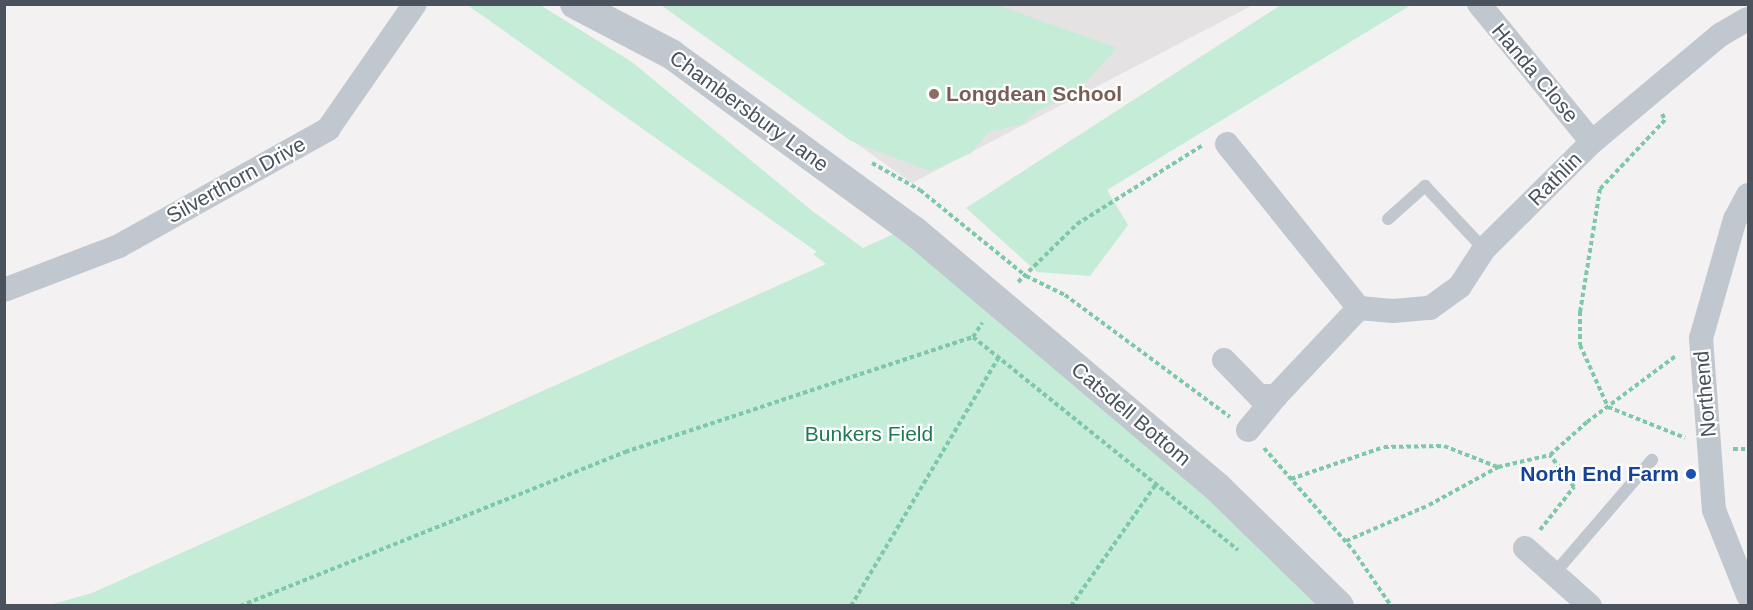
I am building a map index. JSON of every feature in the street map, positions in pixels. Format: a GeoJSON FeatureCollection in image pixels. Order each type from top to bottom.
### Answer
{"type":"FeatureCollection","features":[{"type":"Feature","properties":{"kind":"street","name":"Silverthorn Drive"},"geometry":{"type":"LineString","coordinates":[[4,290],[119,246],[328,129],[414,4]]}},
{"type":"Feature","properties":{"kind":"street","name":"Chambersbury Lane"},"geometry":{"type":"LineString","coordinates":[[575,4],[671,54],[914,231]]}},
{"type":"Feature","properties":{"kind":"street","name":"Handa Close"},"geometry":{"type":"LineString","coordinates":[[1479,4],[1592,142]]}},
{"type":"Feature","properties":{"kind":"street","name":"Rathlin"},"geometry":{"type":"LineString","coordinates":[[1359,308],[1393,311],[1430,308],[1460,286],[1484,249],[1592,142],[1653,88],[1720,35],[1749,19]]}},
{"type":"Feature","properties":{"kind":"street"},"geometry":{"type":"LineString","coordinates":[[1220,141],[1359,308],[1276,396],[1248,430]]}},
{"type":"Feature","properties":{"kind":"street","name":"Northend"},"geometry":{"type":"LineString","coordinates":[[1749,195],[1742,222],[1701,338],[1714,510],[1749,595]]}},
{"type":"Feature","properties":{"kind":"street","name":"Catsdell Bottom"},"geometry":{"type":"LineString","coordinates":[[914,231],[1217,487],[1339,606]]}},
{"type":"Feature","properties":{"kind":"street"},"geometry":{"type":"LineString","coordinates":[[1224,360],[1259,396],[1276,396]]}},
{"type":"Feature","properties":{"kind":"street"},"geometry":{"type":"LineString","coordinates":[[1525,548],[1590,606]]}},
{"type":"Feature","properties":{"kind":"lane"},"geometry":{"type":"LineString","coordinates":[[1388,219],[1425,186],[1484,249]]}},
{"type":"Feature","properties":{"kind":"lane"},"geometry":{"type":"LineString","coordinates":[[1553,575],[1652,460]]}},
{"type":"Feature","properties":{"kind":"path"},"geometry":{"type":"LineString","coordinates":[[1653,88],[1665,120],[1600,189],[1580,312],[1580,345],[1608,407],[1709,448]]}},
{"type":"Feature","properties":{"kind":"path"},"geometry":{"type":"LineString","coordinates":[[240,606],[625,452],[973,337],[995,299],[1026,276],[1077,224],[1220,141]]}},
{"type":"Feature","properties":{"kind":"path"},"geometry":{"type":"LineString","coordinates":[[868,161],[920,189],[1026,276],[1065,295],[1248,430],[1346,541],[1391,606]]}},
{"type":"Feature","properties":{"kind":"path"},"geometry":{"type":"LineString","coordinates":[[973,337],[1246,557]]}},
{"type":"Feature","properties":{"kind":"path"},"geometry":{"type":"LineString","coordinates":[[1346,541],[1429,504],[1498,467],[1550,454],[1608,407],[1701,338]]}},
{"type":"Feature","properties":{"kind":"path"},"geometry":{"type":"LineString","coordinates":[[851,606],[999,357]]}},
{"type":"Feature","properties":{"kind":"path"},"geometry":{"type":"LineString","coordinates":[[1291,479],[1384,447],[1444,446],[1498,467]]}},
{"type":"Feature","properties":{"kind":"path"},"geometry":{"type":"LineString","coordinates":[[1525,548],[1574,487],[1550,454]]}},
{"type":"Feature","properties":{"kind":"path"},"geometry":{"type":"LineString","coordinates":[[1071,606],[1156,484]]}},
{"type":"Feature","properties":{"kind":"shaded area","name":"Longdean School"},"geometry":{"type":"Polygon","coordinates":[[[661,5],[1253,5],[912,183],[661,5]]]}},
{"type":"Feature","properties":{"kind":"green space","name":"Bunkers Field"},"geometry":{"type":"Polygon","coordinates":[[[466,4],[540,5],[632,62],[811,210],[863,248],[896,233],[1223,508],[1325,606],[46,606],[92,593],[826,264],[813,254],[817,252],[466,4]]]}},
{"type":"Feature","properties":{"kind":"green space","name":"Longdean School"},"geometry":{"type":"Polygon","coordinates":[[[661,5],[997,5],[1117,48],[1076,92],[1035,112],[1022,124],[988,132],[971,153],[930,171],[851,141],[661,5]]]}},
{"type":"Feature","properties":{"kind":"green space"},"geometry":{"type":"Polygon","coordinates":[[[1281,5],[1411,5],[1107,190],[1128,225],[1090,276],[1037,272],[966,208],[1281,5]]]}},
{"type":"Feature","properties":{"kind":"place","name":"Longdean School"},"geometry":{"type":"Point","coordinates":[934,94]}},
{"type":"Feature","properties":{"kind":"place","name":"North End Farm"},"geometry":{"type":"Point","coordinates":[1691,474]}}]}
